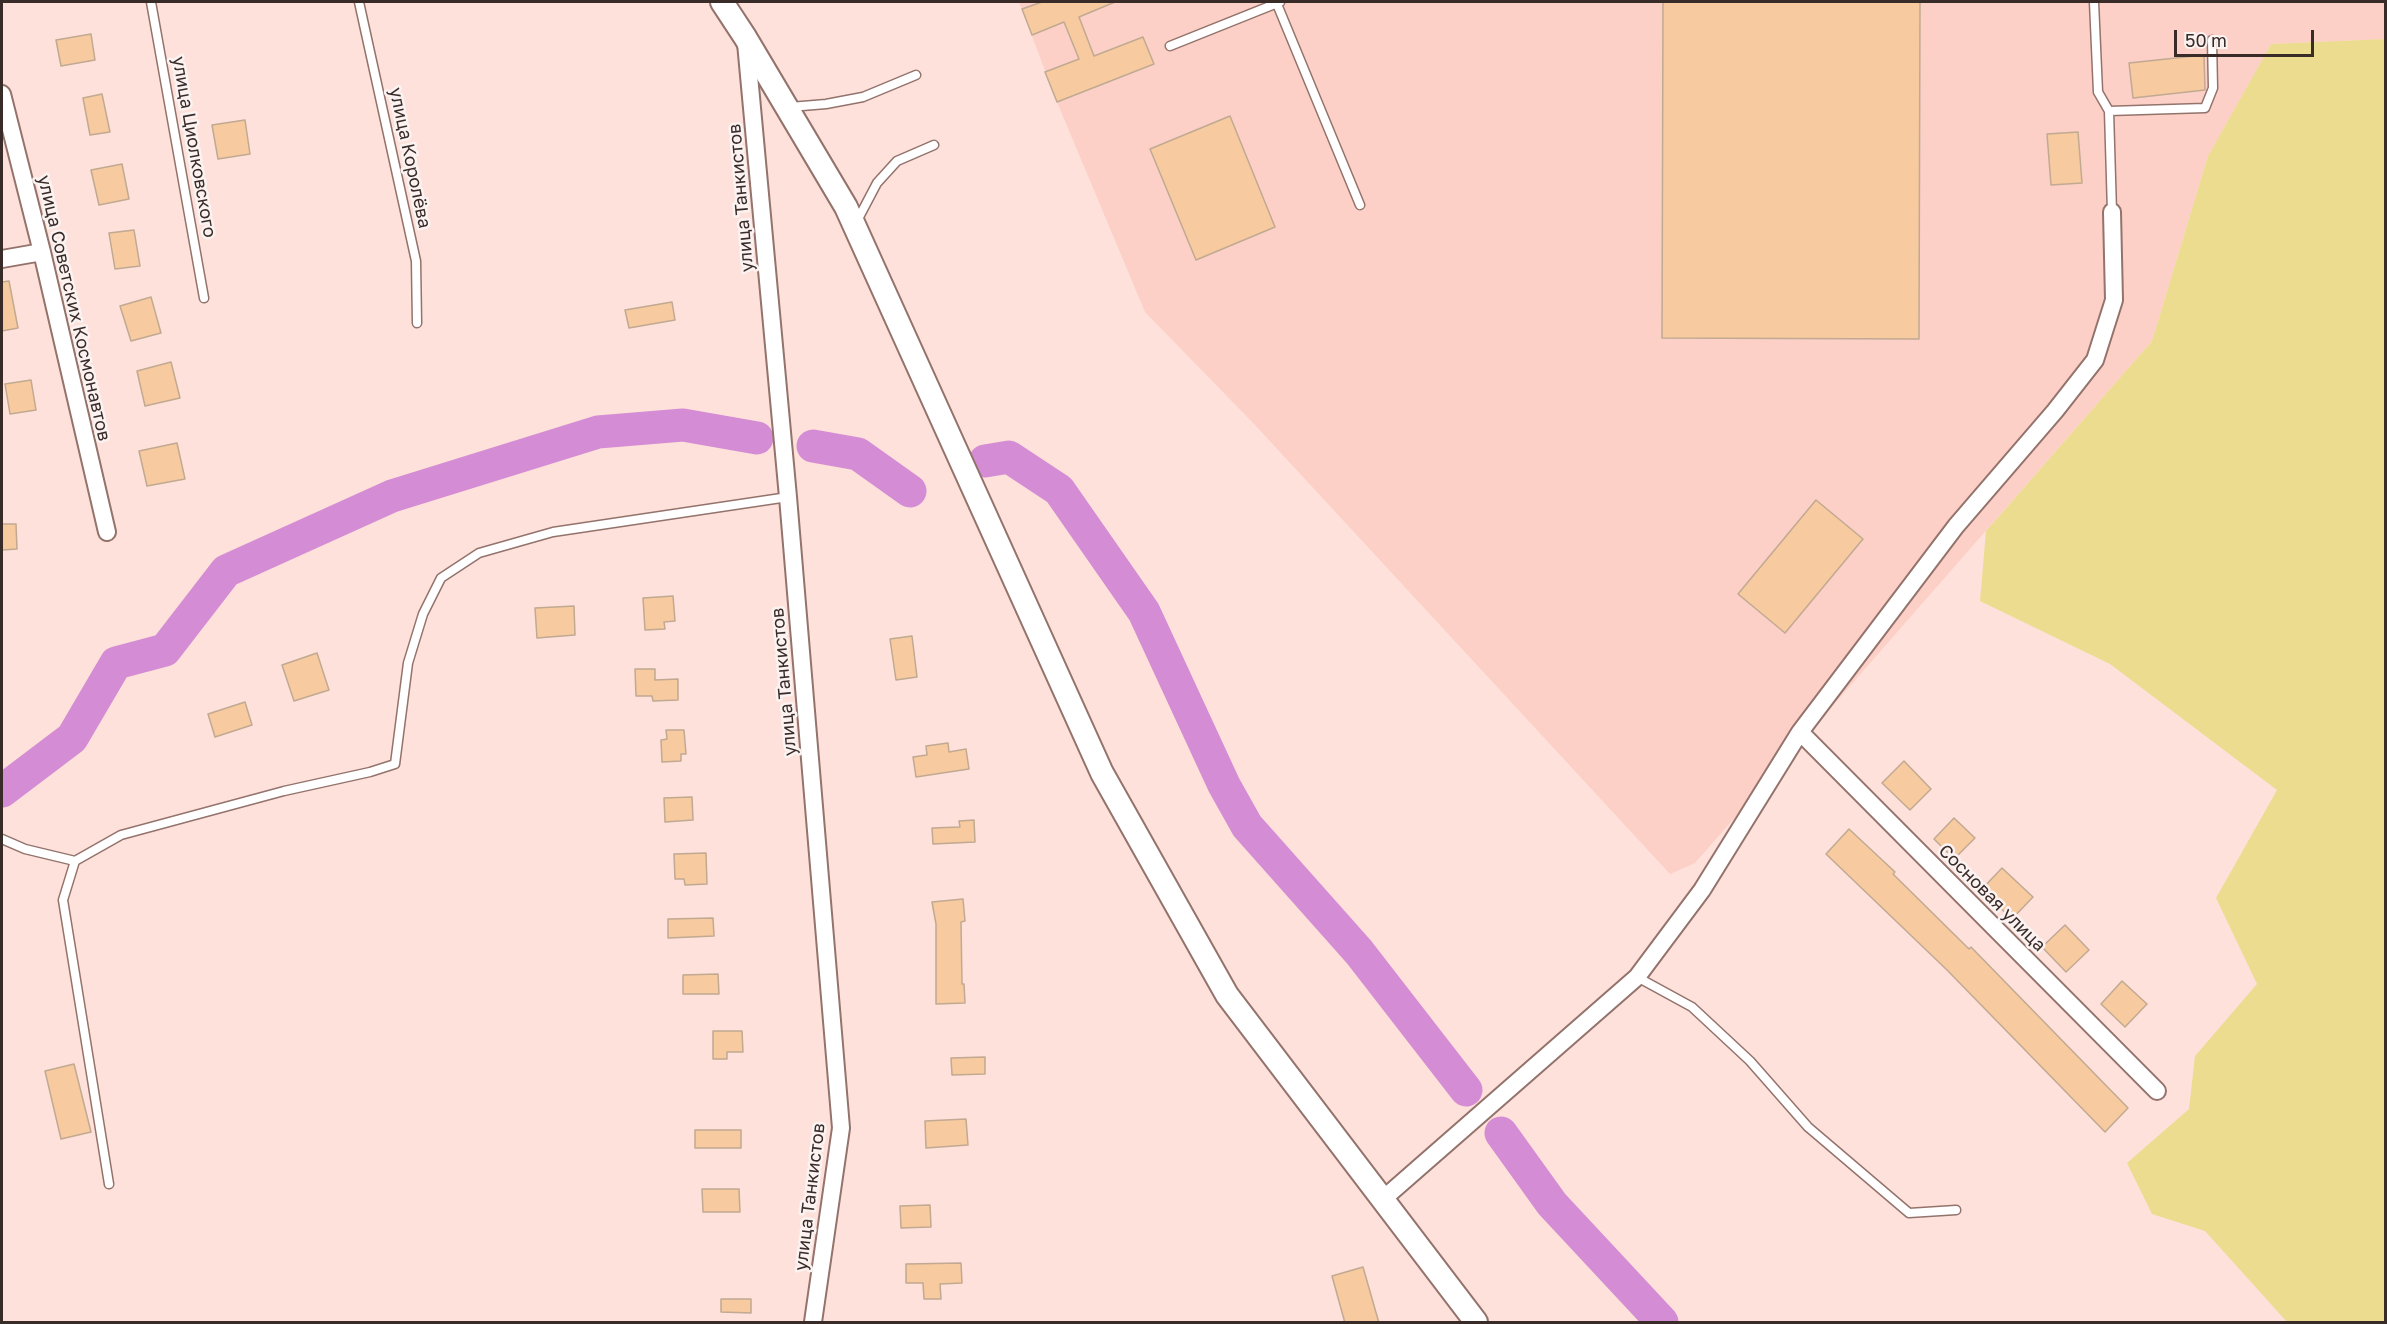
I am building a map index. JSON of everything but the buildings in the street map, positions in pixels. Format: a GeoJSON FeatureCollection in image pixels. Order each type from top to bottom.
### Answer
{"type":"FeatureCollection","features":[{"type":"Feature","properties":{"kind":"main road"},"geometry":{"type":"LineString","coordinates":[[722,2],[846,207],[1102,773],[1227,995],[1476,1323]]}},
{"type":"Feature","properties":{"kind":"street","name":"улица Танкистов"},"geometry":{"type":"LineString","coordinates":[[745,37],[788,497],[841,1128],[813,1323]]}},
{"type":"Feature","properties":{"kind":"street","name":"улица Советских Космонавтов"},"geometry":{"type":"LineString","coordinates":[[2,94],[42,252],[107,532]]}},
{"type":"Feature","properties":{"kind":"street"},"geometry":{"type":"LineString","coordinates":[[1382,1200],[1636,977],[1702,890],[1800,732],[1956,526],[2055,411],[2095,360],[2114,300],[2112,212]]}},
{"type":"Feature","properties":{"kind":"street"},"geometry":{"type":"LineString","coordinates":[[2,259],[42,252]]}},
{"type":"Feature","properties":{"kind":"street","name":"Сосновая улица"},"geometry":{"type":"LineString","coordinates":[[1800,732],[2157,1091]]}},
{"type":"Feature","properties":{"kind":"lane","name":"улица Циолковского"},"geometry":{"type":"LineString","coordinates":[[151,2],[204,298]]}},
{"type":"Feature","properties":{"kind":"lane","name":"улица Королёва"},"geometry":{"type":"LineString","coordinates":[[359,2],[416,261],[417,323]]}},
{"type":"Feature","properties":{"kind":"lane"},"geometry":{"type":"LineString","coordinates":[[2094,2],[2098,92],[2109,111],[2112,212]]}},
{"type":"Feature","properties":{"kind":"lane"},"geometry":{"type":"LineString","coordinates":[[1170,46],[1279,3],[1360,206]]}},
{"type":"Feature","properties":{"kind":"lane"},"geometry":{"type":"LineString","coordinates":[[2109,111],[2205,108],[2213,88],[2212,40]]}},
{"type":"Feature","properties":{"kind":"lane"},"geometry":{"type":"LineString","coordinates":[[787,107],[826,104],[863,97],[916,75]]}},
{"type":"Feature","properties":{"kind":"lane"},"geometry":{"type":"LineString","coordinates":[[855,227],[877,183],[897,161],[934,145]]}},
{"type":"Feature","properties":{"kind":"lane"},"geometry":{"type":"LineString","coordinates":[[2,839],[25,849],[75,861],[121,835],[395,764],[408,663],[423,614],[441,578],[479,553],[553,532],[788,497]]}},
{"type":"Feature","properties":{"kind":"lane"},"geometry":{"type":"LineString","coordinates":[[75,861],[63,900],[109,1184]]}},
{"type":"Feature","properties":{"kind":"lane"},"geometry":{"type":"LineString","coordinates":[[1636,977],[1692,1007],[1750,1061],[1808,1127],[1909,1213],[1956,1210]]}},
{"type":"Feature","properties":{"kind":"shaded area"},"geometry":{"type":"Polygon","coordinates":[[[1019,2],[2385,2],[2386,39],[2271,44],[2208,156],[2152,341],[1695,863],[1670,874],[1255,425],[1145,312],[1057,102],[1019,2]]]}},
{"type":"Feature","properties":{"kind":"shaded area"},"geometry":{"type":"Polygon","coordinates":[[[2385,39],[2385,1322],[2287,1322],[2205,1231],[2152,1214],[2127,1163],[2189,1109],[2195,1056],[2257,984],[2216,898],[2277,790],[2110,664],[1980,601],[1986,531],[2152,341],[2208,156],[2271,44],[2385,39]]]}},
{"type":"Feature","properties":{"kind":"waterway"},"geometry":{"type":"LineString","coordinates":[[2,791],[72,738],[116,663],[165,650],[226,571],[392,496],[598,432],[683,425],[757,438]]}},
{"type":"Feature","properties":{"kind":"waterway"},"geometry":{"type":"LineString","coordinates":[[813,446],[858,454],[910,491]]}},
{"type":"Feature","properties":{"kind":"waterway"},"geometry":{"type":"LineString","coordinates":[[985,461],[1009,457],[1059,490],[1144,612],[1224,785],[1247,826],[1359,952],[1466,1090]]}},
{"type":"Feature","properties":{"kind":"waterway"},"geometry":{"type":"LineString","coordinates":[[1501,1133],[1552,1204],[1662,1322]]}}]}
